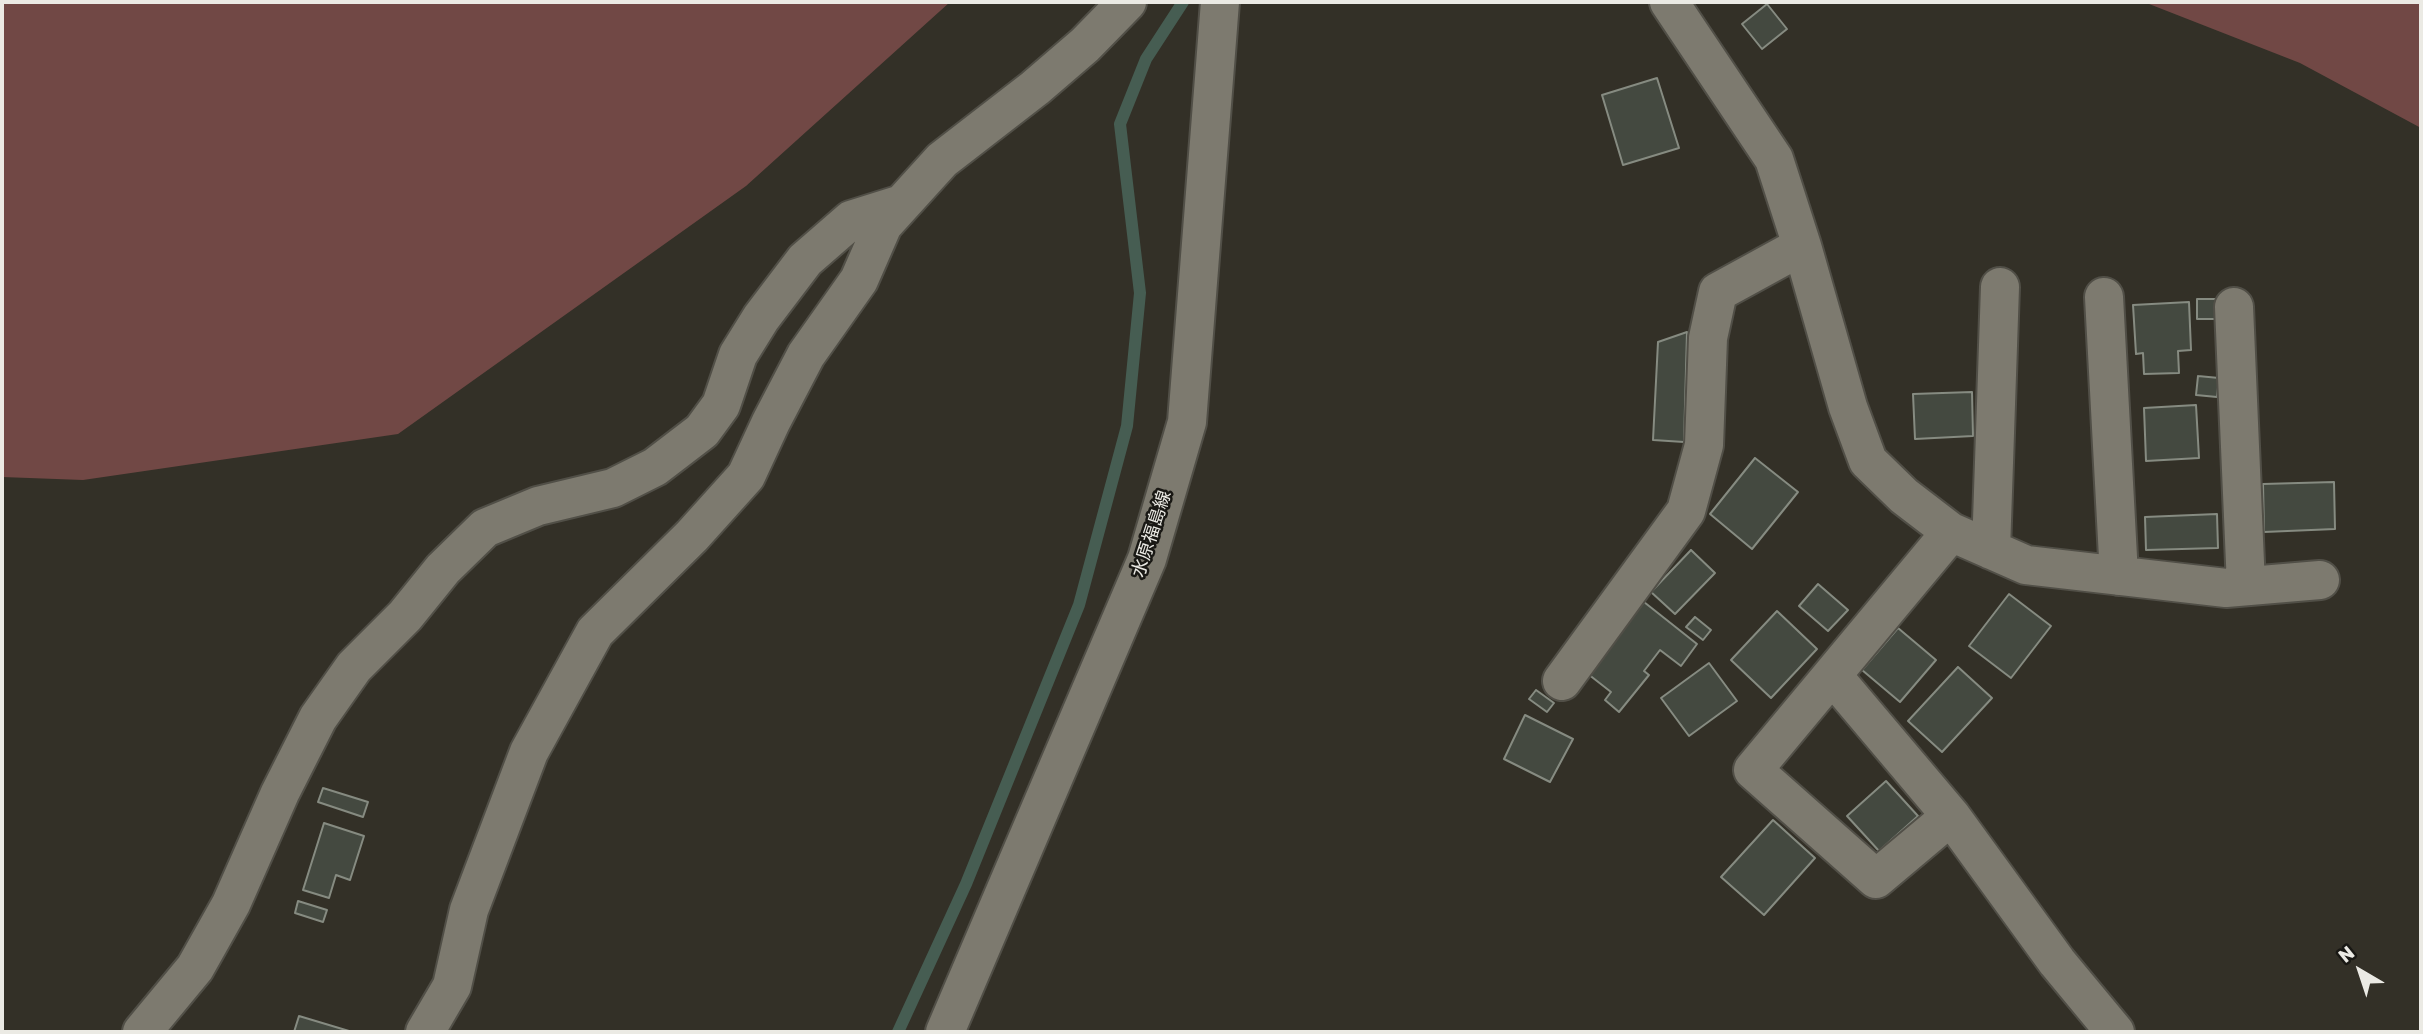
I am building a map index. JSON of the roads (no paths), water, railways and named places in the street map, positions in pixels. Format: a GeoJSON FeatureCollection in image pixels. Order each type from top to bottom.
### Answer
{"type":"FeatureCollection","features":[{"type":"Feature","properties":{"kind":"street"},"geometry":{"type":"LineString","coordinates":[[425,1032],[452,986],[469,910],[529,752],[595,632],[692,536],[746,476],[806,355],[859,280],[883,225],[942,160],[1035,88],[1127,2]]}},
{"type":"Feature","properties":{"kind":"street","name":"水原福島線"},"geometry":{"type":"LineString","coordinates":[[945,1032],[1146,559],[1187,422],[1220,2]]}},
{"type":"Feature","properties":{"kind":"street"},"geometry":{"type":"LineString","coordinates":[[1669,2],[1774,159],[1868,461],[1904,496],[1951,532],[2026,565],[2226,588],[2320,580]]}},
{"type":"Feature","properties":{"kind":"street"},"geometry":{"type":"LineString","coordinates":[[142,1032],[195,968],[231,904],[280,793],[318,718],[354,667],[405,616],[443,569],[485,528],[538,506],[612,488],[655,467],[702,431],[721,405],[738,355],[761,318],[805,260],[851,220],[902,204]]}},
{"type":"Feature","properties":{"kind":"street"},"geometry":{"type":"LineString","coordinates":[[1562,681],[1686,511],[1704,445],[1708,338],[1718,292],[1802,246]]}},
{"type":"Feature","properties":{"kind":"street"},"geometry":{"type":"LineString","coordinates":[[1991,550],[2000,287]]}},
{"type":"Feature","properties":{"kind":"street"},"geometry":{"type":"LineString","coordinates":[[2104,297],[2119,576]]}},
{"type":"Feature","properties":{"kind":"street"},"geometry":{"type":"LineString","coordinates":[[2234,307],[2246,586]]}},
{"type":"Feature","properties":{"kind":"street"},"geometry":{"type":"LineString","coordinates":[[1951,532],[1753,770],[1876,879],[1951,816]]}},
{"type":"Feature","properties":{"kind":"street"},"geometry":{"type":"LineString","coordinates":[[1832,675],[1951,816],[2057,962],[2115,1032]]}},
{"type":"Feature","properties":{"kind":"waterway"},"geometry":{"type":"LineString","coordinates":[[898,1032],[966,884],[1079,605],[1127,426],[1140,293],[1120,124],[1146,59],[1183,2]]}}]}
